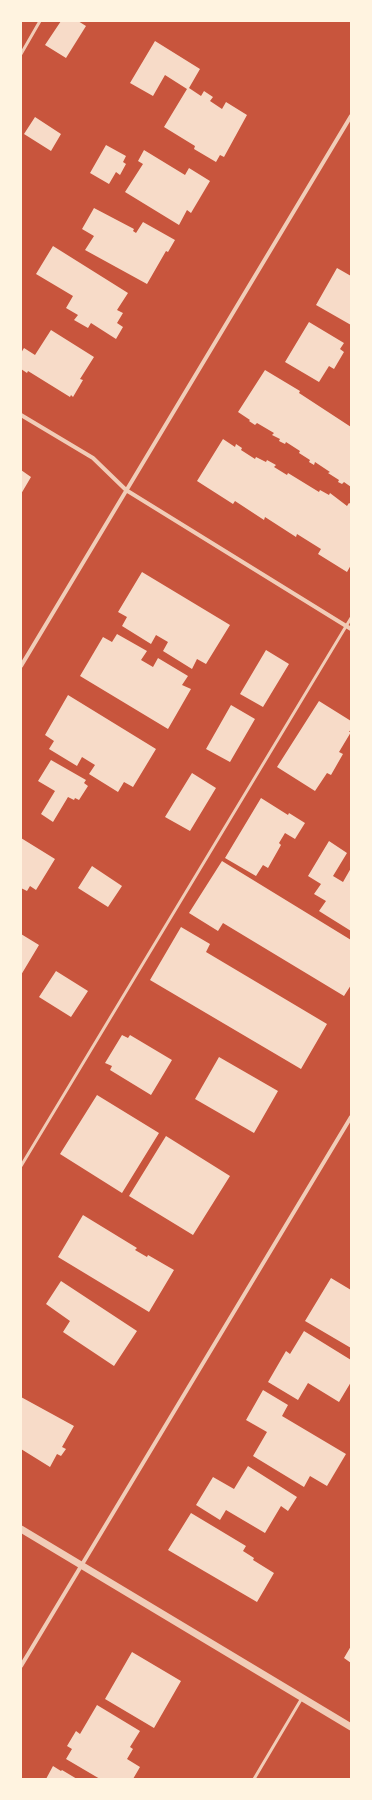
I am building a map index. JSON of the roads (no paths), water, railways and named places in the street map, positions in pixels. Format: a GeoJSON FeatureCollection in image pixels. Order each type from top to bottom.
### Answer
{"type":"FeatureCollection","features":[{"type":"Feature","properties":{"kind":"street"},"geometry":{"type":"LineString","coordinates":[[21,666],[351,116]]}},
{"type":"Feature","properties":{"kind":"street"},"geometry":{"type":"LineString","coordinates":[[21,415],[93,458],[126,490],[351,629]]}},
{"type":"Feature","properties":{"kind":"street"},"geometry":{"type":"LineString","coordinates":[[21,1666],[351,1117]]}},
{"type":"Feature","properties":{"kind":"street"},"geometry":{"type":"LineString","coordinates":[[21,1529],[351,1727]]}},
{"type":"Feature","properties":{"kind":"lane"},"geometry":{"type":"LineString","coordinates":[[21,54],[40,21]]}},
{"type":"Feature","properties":{"kind":"lane"},"geometry":{"type":"LineString","coordinates":[[21,1166],[351,618]]}},
{"type":"Feature","properties":{"kind":"lane"},"geometry":{"type":"LineString","coordinates":[[254,1779],[302,1698]]}}]}
